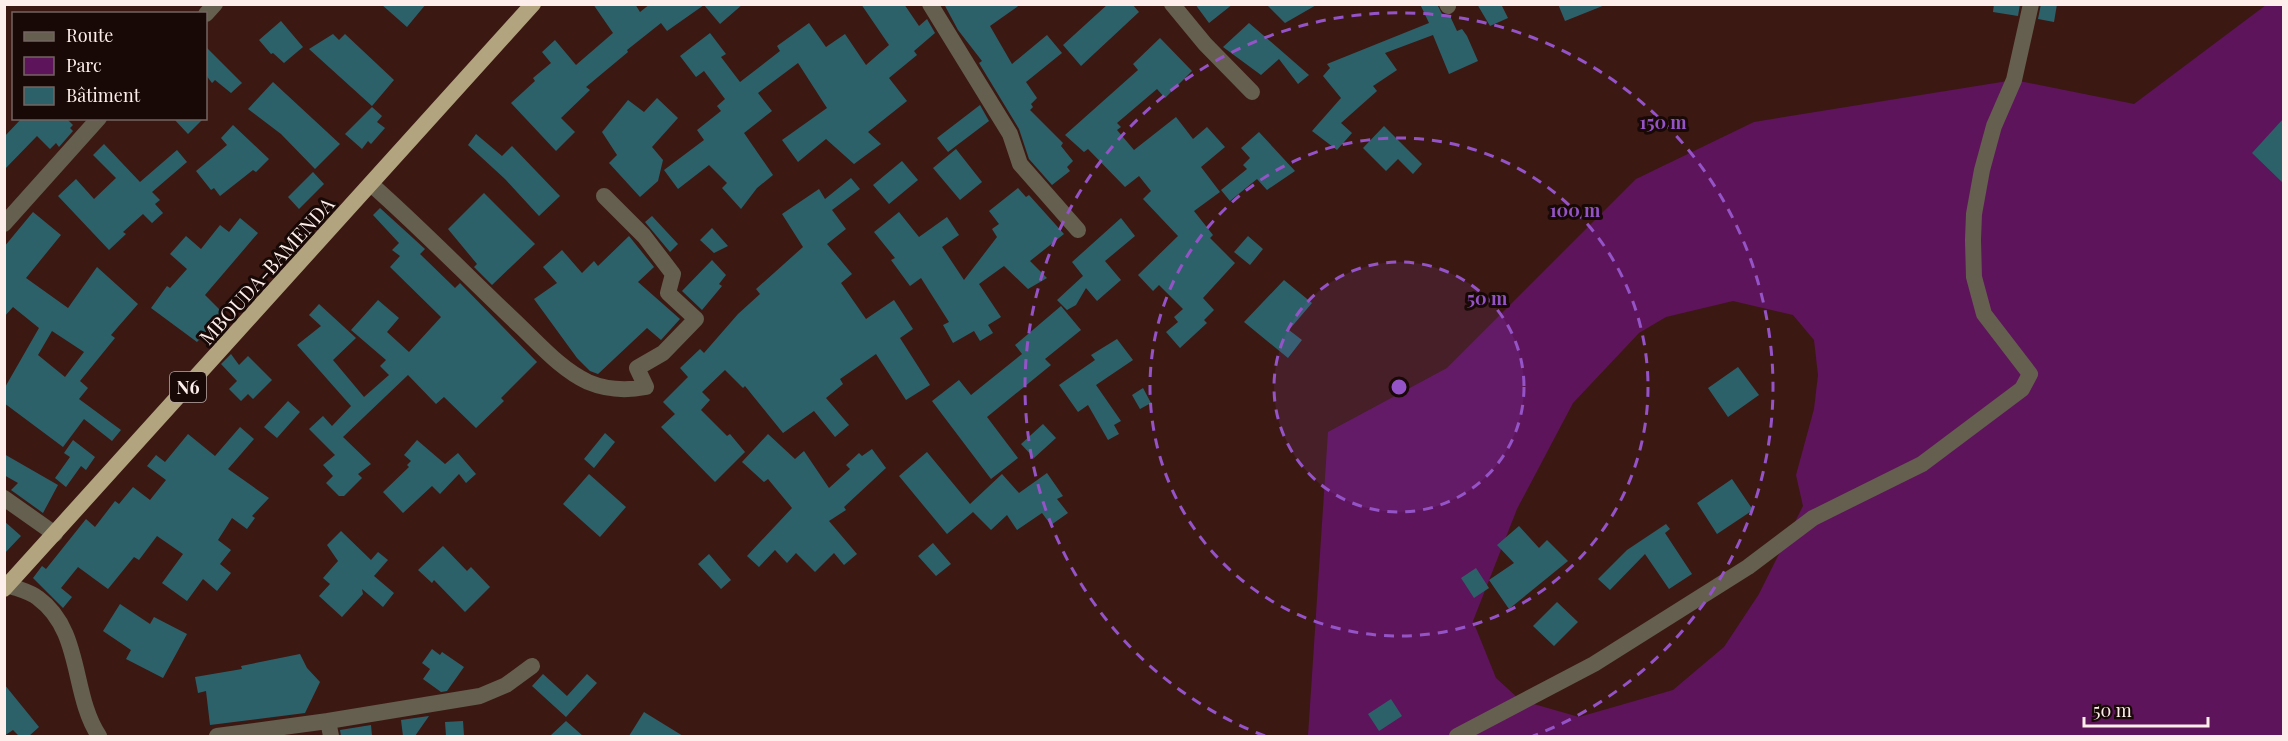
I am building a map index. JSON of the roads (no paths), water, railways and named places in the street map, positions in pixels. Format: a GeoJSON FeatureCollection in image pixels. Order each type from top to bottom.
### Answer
{"type":"FeatureCollection","features":[{"type":"Feature","properties":{"kind":"highway","name":"MBOUDA-BAMENDA"},"geometry":{"type":"LineString","coordinates":[[6,587],[372,185],[533,4]]}},
{"type":"Feature","properties":{"kind":"street"},"geometry":{"type":"LineString","coordinates":[[930,4],[1010,134],[1020,164],[1078,230]]}},
{"type":"Feature","properties":{"kind":"street"},"geometry":{"type":"LineString","coordinates":[[1172,4],[1205,44],[1252,92]]}},
{"type":"Feature","properties":{"kind":"street"},"geometry":{"type":"LineString","coordinates":[[1456,736],[1594,664],[1748,567],[1814,518],[1923,464],[2022,389],[2031,374],[1983,314],[1974,277],[1973,240],[1974,214],[1982,170],[1994,126],[2014,80],[2031,4]]}},
{"type":"Feature","properties":{"kind":"street"},"geometry":{"type":"LineString","coordinates":[[4,224],[97,120]]}},
{"type":"Feature","properties":{"kind":"street"},"geometry":{"type":"LineString","coordinates":[[372,185],[434,241],[472,282],[566,368],[596,385],[628,391],[646,387],[637,368],[663,353],[696,319],[668,293],[673,274],[644,236],[604,196]]}},
{"type":"Feature","properties":{"kind":"street"},"geometry":{"type":"LineString","coordinates":[[4,498],[55,534]]}},
{"type":"Feature","properties":{"kind":"street"},"geometry":{"type":"LineString","coordinates":[[6,587],[38,598],[66,632],[88,720],[99,736]]}},
{"type":"Feature","properties":{"kind":"street"},"geometry":{"type":"LineString","coordinates":[[216,736],[330,729],[480,696],[506,685],[532,666]]}}]}
